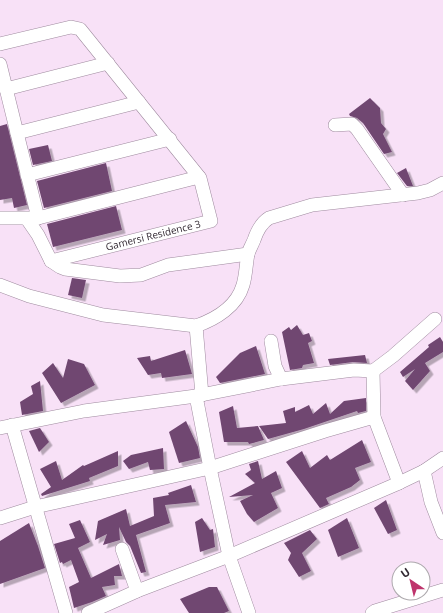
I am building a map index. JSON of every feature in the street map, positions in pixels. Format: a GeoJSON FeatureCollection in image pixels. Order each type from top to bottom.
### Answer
{"type":"FeatureCollection","features":[{"type":"Feature","properties":{"kind":"street","name":"Gamersi Residence 3"},"geometry":{"type":"LineString","coordinates":[[0,44],[71,27],[80,29],[170,139],[199,177],[211,221],[51,262]]}},
{"type":"Feature","properties":{"kind":"street"},"geometry":{"type":"LineString","coordinates":[[6,89],[108,63]]}},
{"type":"Feature","properties":{"kind":"street"},"geometry":{"type":"LineString","coordinates":[[0,64],[27,175],[32,218],[38,235],[51,262],[66,269],[120,276],[141,275],[162,267],[248,254]]}},
{"type":"Feature","properties":{"kind":"street"},"geometry":{"type":"LineString","coordinates":[[17,133],[139,102]]}},
{"type":"Feature","properties":{"kind":"street"},"geometry":{"type":"LineString","coordinates":[[336,125],[352,124],[357,129],[403,195]]}},
{"type":"Feature","properties":{"kind":"street"},"geometry":{"type":"LineString","coordinates":[[27,175],[170,139]]}},
{"type":"Feature","properties":{"kind":"street"},"geometry":{"type":"LineString","coordinates":[[0,218],[32,218],[199,177]]}},
{"type":"Feature","properties":{"kind":"street"},"geometry":{"type":"LineString","coordinates":[[0,285],[29,296],[103,314],[196,326],[208,322],[222,314],[235,299],[243,286],[248,254],[260,226],[269,218],[312,205],[403,195],[430,190],[443,183]]}},
{"type":"Feature","properties":{"kind":"street"},"geometry":{"type":"LineString","coordinates":[[66,613],[35,507],[6,427],[84,410],[199,396],[281,379],[354,370],[373,370],[394,356],[435,319]]}},
{"type":"Feature","properties":{"kind":"street"},"geometry":{"type":"LineString","coordinates":[[196,326],[199,396],[210,468],[229,556],[249,613]]}},
{"type":"Feature","properties":{"kind":"street"},"geometry":{"type":"LineString","coordinates":[[271,341],[275,366],[281,379]]}},
{"type":"Feature","properties":{"kind":"street"},"geometry":{"type":"LineString","coordinates":[[373,370],[374,416],[399,483]]}},
{"type":"Feature","properties":{"kind":"street"},"geometry":{"type":"LineString","coordinates":[[0,518],[35,507],[210,468],[325,430],[374,416]]}},
{"type":"Feature","properties":{"kind":"street"},"geometry":{"type":"LineString","coordinates":[[88,613],[137,590],[229,556],[399,483],[424,471],[443,458]]}},
{"type":"Feature","properties":{"kind":"street"},"geometry":{"type":"LineString","coordinates":[[424,471],[431,502],[443,533]]}},
{"type":"Feature","properties":{"kind":"street"},"geometry":{"type":"LineString","coordinates":[[122,549],[137,590]]}},
{"type":"Feature","properties":{"kind":"street"},"geometry":{"type":"LineString","coordinates":[[372,613],[443,590]]}},
{"type":"Feature","properties":{"kind":"building"},"geometry":{"type":"Polygon","coordinates":[[[370,98],[380,108],[381,123],[386,129],[383,134],[392,152],[384,154],[363,123],[349,114],[370,98]]]}},
{"type":"Feature","properties":{"kind":"building"},"geometry":{"type":"Polygon","coordinates":[[[7,124],[27,205],[14,208],[12,198],[0,200],[0,126],[7,124]]]}},
{"type":"Feature","properties":{"kind":"building"},"geometry":{"type":"Polygon","coordinates":[[[48,145],[52,161],[33,165],[29,149],[48,145]]]}},
{"type":"Feature","properties":{"kind":"building"},"geometry":{"type":"Polygon","coordinates":[[[106,163],[112,191],[44,208],[37,181],[106,163]]]}},
{"type":"Feature","properties":{"kind":"building"},"geometry":{"type":"Polygon","coordinates":[[[406,168],[413,186],[407,186],[397,173],[406,168]]]}},
{"type":"Feature","properties":{"kind":"building"},"geometry":{"type":"Polygon","coordinates":[[[116,206],[122,230],[53,247],[47,224],[116,206]]]}},
{"type":"Feature","properties":{"kind":"building"},"geometry":{"type":"Polygon","coordinates":[[[72,278],[86,280],[82,298],[68,295],[72,278]]]}},
{"type":"Feature","properties":{"kind":"building"},"geometry":{"type":"Polygon","coordinates":[[[297,325],[303,335],[309,333],[312,341],[308,343],[314,363],[303,365],[302,368],[290,370],[282,332],[289,327],[291,330],[297,325]]]}},
{"type":"Feature","properties":{"kind":"building"},"geometry":{"type":"Polygon","coordinates":[[[440,337],[443,342],[443,352],[425,363],[430,371],[413,390],[405,381],[415,369],[403,377],[400,372],[429,347],[428,345],[440,337]]]}},
{"type":"Feature","properties":{"kind":"building"},"geometry":{"type":"Polygon","coordinates":[[[256,346],[265,374],[220,383],[216,377],[240,353],[256,346]]]}},
{"type":"Feature","properties":{"kind":"building"},"geometry":{"type":"Polygon","coordinates":[[[185,350],[192,374],[162,378],[161,373],[148,375],[137,358],[150,356],[151,361],[185,350]]]}},
{"type":"Feature","properties":{"kind":"building"},"geometry":{"type":"Polygon","coordinates":[[[365,355],[367,363],[353,362],[330,365],[328,359],[365,355]]]}},
{"type":"Feature","properties":{"kind":"building"},"geometry":{"type":"Polygon","coordinates":[[[68,359],[84,364],[95,385],[61,403],[42,373],[53,363],[63,378],[68,359]]]}},
{"type":"Feature","properties":{"kind":"building"},"geometry":{"type":"Polygon","coordinates":[[[40,381],[43,411],[22,415],[20,402],[33,394],[31,386],[40,381]]]}},
{"type":"Feature","properties":{"kind":"building"},"geometry":{"type":"Polygon","coordinates":[[[366,398],[366,411],[358,413],[357,411],[304,429],[268,439],[259,426],[286,423],[283,411],[295,407],[295,412],[309,405],[313,414],[326,403],[330,414],[344,401],[366,398]]]}},
{"type":"Feature","properties":{"kind":"building"},"geometry":{"type":"Polygon","coordinates":[[[233,406],[237,428],[258,426],[264,440],[249,444],[248,442],[224,442],[219,412],[233,406]]]}},
{"type":"Feature","properties":{"kind":"building"},"geometry":{"type":"Polygon","coordinates":[[[186,421],[198,447],[200,458],[179,463],[169,432],[186,421]]]}},
{"type":"Feature","properties":{"kind":"building"},"geometry":{"type":"Polygon","coordinates":[[[40,428],[49,442],[39,452],[29,431],[40,428]]]}},
{"type":"Feature","properties":{"kind":"building"},"geometry":{"type":"Polygon","coordinates":[[[362,440],[371,462],[355,468],[360,480],[351,487],[326,498],[329,504],[320,508],[286,462],[302,451],[310,468],[327,455],[330,460],[362,440]]]}},
{"type":"Feature","properties":{"kind":"building"},"geometry":{"type":"Polygon","coordinates":[[[163,448],[164,469],[150,470],[148,462],[129,469],[123,461],[131,455],[163,448]]]}},
{"type":"Feature","properties":{"kind":"building"},"geometry":{"type":"Polygon","coordinates":[[[118,451],[118,466],[89,478],[90,481],[42,496],[41,494],[51,487],[40,469],[56,461],[62,480],[83,465],[84,466],[118,451]]]}},
{"type":"Feature","properties":{"kind":"building"},"geometry":{"type":"Polygon","coordinates":[[[258,461],[262,479],[276,471],[282,488],[271,493],[278,508],[254,522],[247,514],[240,501],[253,495],[229,497],[255,483],[245,474],[251,470],[249,464],[258,461]]]}},
{"type":"Feature","properties":{"kind":"building"},"geometry":{"type":"Polygon","coordinates":[[[191,485],[196,502],[165,505],[170,523],[136,535],[146,572],[141,573],[130,546],[126,542],[119,527],[120,540],[103,545],[107,534],[95,540],[98,521],[126,509],[130,526],[154,516],[153,498],[169,495],[168,493],[191,485]]]}},
{"type":"Feature","properties":{"kind":"building"},"geometry":{"type":"Polygon","coordinates":[[[386,500],[397,530],[388,534],[374,508],[386,500]]]}},
{"type":"Feature","properties":{"kind":"building"},"geometry":{"type":"Polygon","coordinates":[[[202,518],[210,530],[213,529],[215,547],[200,552],[195,522],[202,518]]]}},
{"type":"Feature","properties":{"kind":"building"},"geometry":{"type":"Polygon","coordinates":[[[347,518],[359,548],[338,557],[328,530],[347,518]]]}},
{"type":"Feature","properties":{"kind":"building"},"geometry":{"type":"Polygon","coordinates":[[[80,520],[90,542],[78,548],[91,578],[119,564],[122,576],[114,576],[115,585],[102,587],[106,596],[74,608],[69,587],[79,582],[71,560],[63,564],[62,562],[60,563],[54,544],[75,538],[69,524],[80,520]]]}},
{"type":"Feature","properties":{"kind":"building"},"geometry":{"type":"Polygon","coordinates":[[[29,523],[45,568],[0,584],[0,541],[29,523]]]}},
{"type":"Feature","properties":{"kind":"building"},"geometry":{"type":"Polygon","coordinates":[[[310,530],[317,539],[302,553],[311,571],[299,577],[288,560],[291,553],[284,543],[310,530]]]}},
{"type":"Feature","properties":{"kind":"building"},"geometry":{"type":"Polygon","coordinates":[[[209,587],[217,587],[229,611],[224,613],[189,613],[180,599],[209,587]]]}}]}
